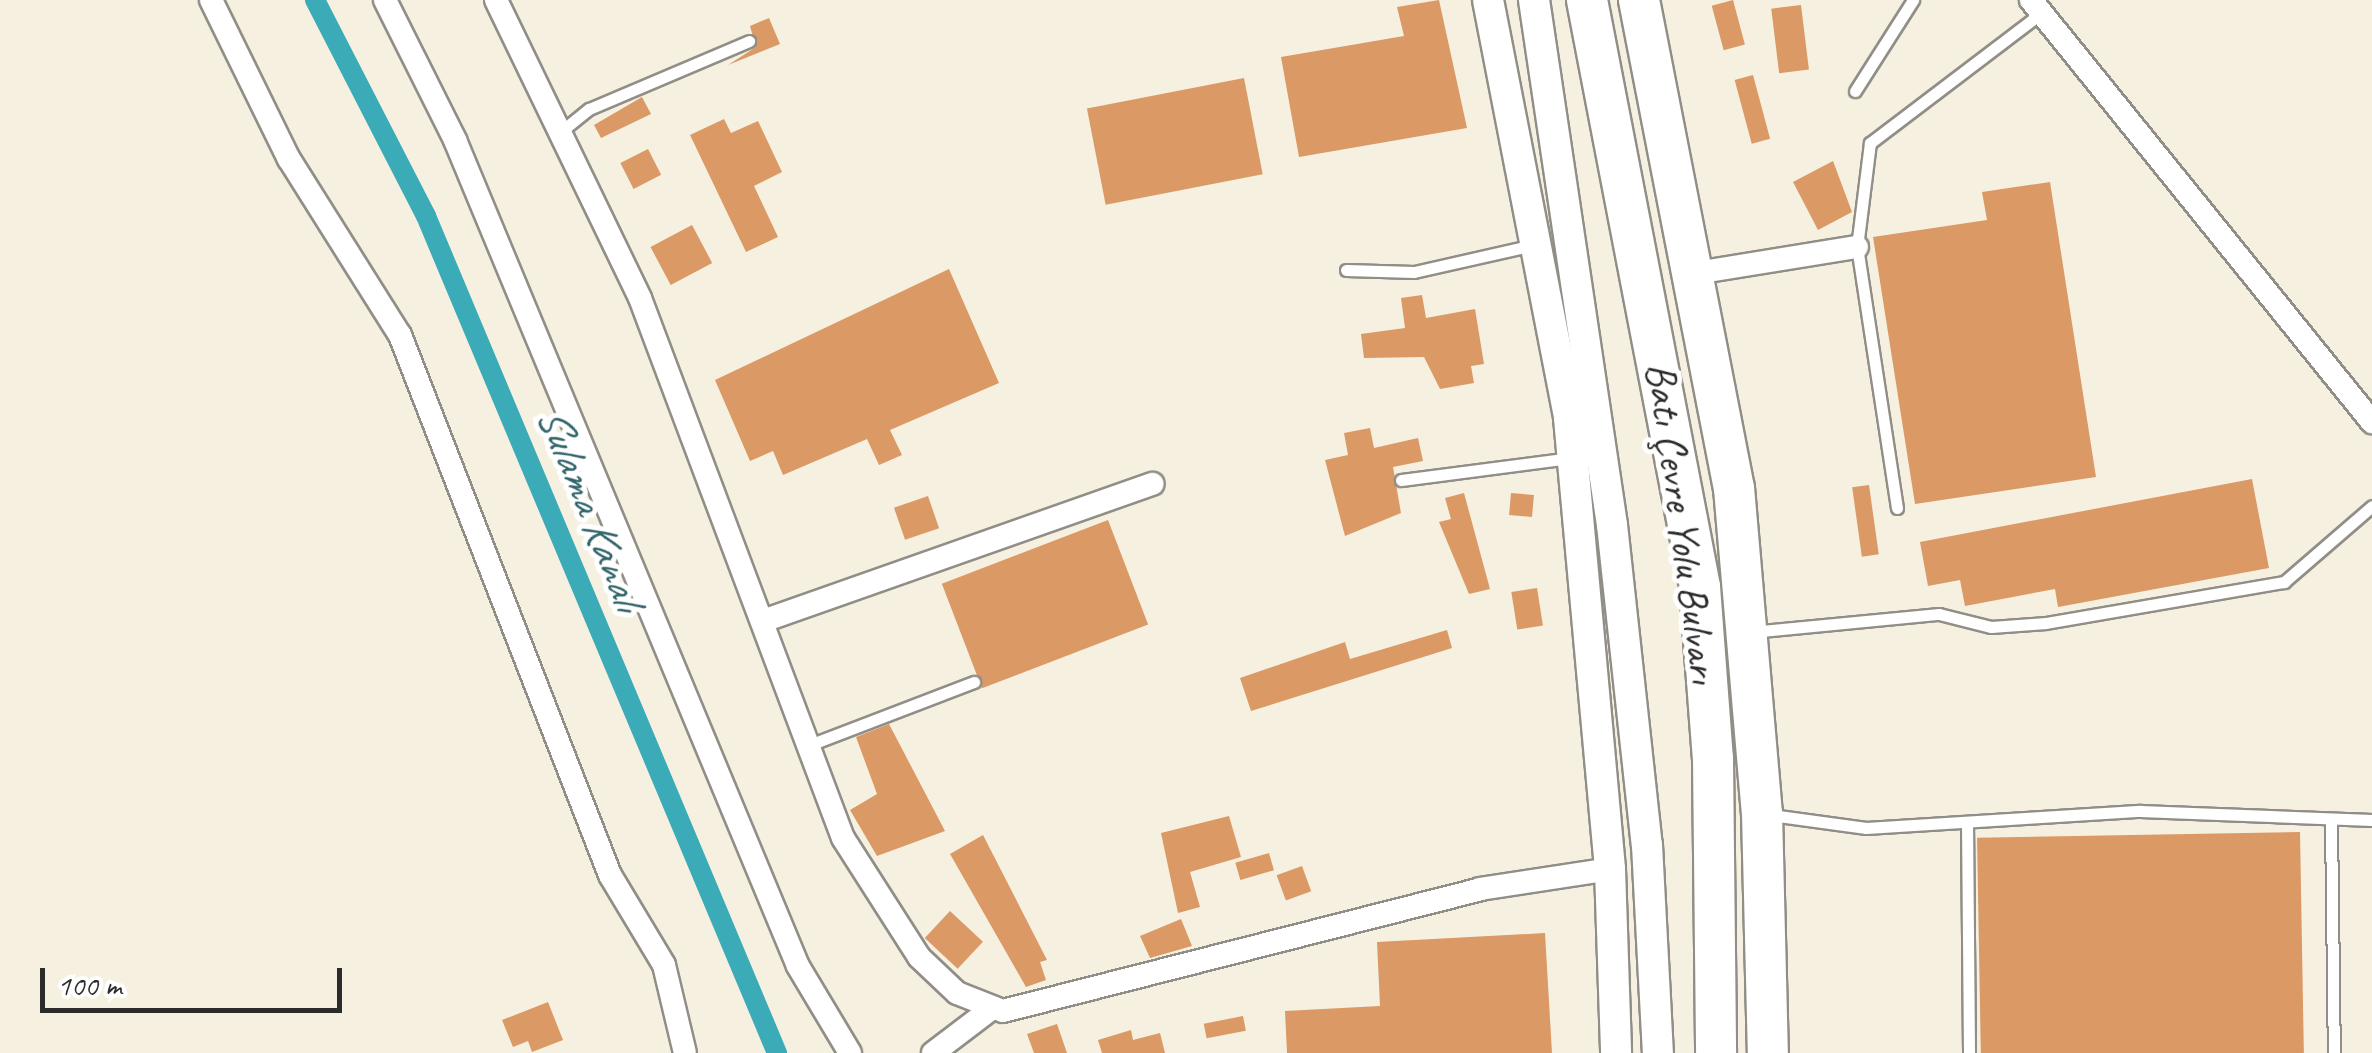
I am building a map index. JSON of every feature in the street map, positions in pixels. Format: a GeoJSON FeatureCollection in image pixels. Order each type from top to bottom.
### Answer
{"type":"FeatureCollection","features":[{"type":"Feature","properties":{"kind":"highway","name":"Batı Çevre Yolu Bulvarı"},"geometry":{"type":"LineString","coordinates":[[1587,0],[1700,587],[1713,758],[1716,1053]]}},
{"type":"Feature","properties":{"kind":"highway","name":"Batı Çevre Yolu Bulvarı"},"geometry":{"type":"LineString","coordinates":[[1639,0],[1696,273],[1734,488],[1742,632],[1762,813],[1768,1053]]}},
{"type":"Feature","properties":{"kind":"main road"},"geometry":{"type":"LineString","coordinates":[[1488,0],[1536,245],[1572,458],[1610,869],[1616,1053]]}},
{"type":"Feature","properties":{"kind":"main road"},"geometry":{"type":"LineString","coordinates":[[1534,0],[1612,524],[1647,845],[1658,1053]]}},
{"type":"Feature","properties":{"kind":"street"},"geometry":{"type":"LineString","coordinates":[[212,0],[289,159],[400,335],[610,875],[664,965],[685,1053]]}},
{"type":"Feature","properties":{"kind":"street"},"geometry":{"type":"LineString","coordinates":[[385,0],[456,140],[798,966],[850,1053]]}},
{"type":"Feature","properties":{"kind":"street"},"geometry":{"type":"LineString","coordinates":[[496,0],[564,128],[640,298],[843,838],[919,957],[991,1009]]}},
{"type":"Feature","properties":{"kind":"street"},"geometry":{"type":"LineString","coordinates":[[2036,7],[2372,422]]}},
{"type":"Feature","properties":{"kind":"street"},"geometry":{"type":"LineString","coordinates":[[1696,273],[1858,247]]}},
{"type":"Feature","properties":{"kind":"street"},"geometry":{"type":"LineString","coordinates":[[763,621],[1154,484]]}},
{"type":"Feature","properties":{"kind":"street"},"geometry":{"type":"LineString","coordinates":[[933,1053],[991,1009],[1215,963],[1480,889],[1610,869]]}},
{"type":"Feature","properties":{"kind":"lane"},"geometry":{"type":"LineString","coordinates":[[1854,91],[1913,0]]}},
{"type":"Feature","properties":{"kind":"lane"},"geometry":{"type":"LineString","coordinates":[[1897,508],[1858,247],[1870,142],[2036,7]]}},
{"type":"Feature","properties":{"kind":"lane"},"geometry":{"type":"LineString","coordinates":[[564,128],[588,109],[749,41]]}},
{"type":"Feature","properties":{"kind":"lane"},"geometry":{"type":"LineString","coordinates":[[1346,270],[1414,272],[1536,245]]}},
{"type":"Feature","properties":{"kind":"lane"},"geometry":{"type":"LineString","coordinates":[[1401,480],[1572,458]]}},
{"type":"Feature","properties":{"kind":"lane"},"geometry":{"type":"LineString","coordinates":[[1742,632],[1939,614],[1992,627],[2046,623],[2284,582],[2372,506]]}},
{"type":"Feature","properties":{"kind":"lane"},"geometry":{"type":"LineString","coordinates":[[807,746],[974,682]]}},
{"type":"Feature","properties":{"kind":"lane"},"geometry":{"type":"LineString","coordinates":[[1762,813],[1866,828],[2140,811],[2372,820]]}},
{"type":"Feature","properties":{"kind":"lane"},"geometry":{"type":"LineString","coordinates":[[2332,819],[2334,1053]]}},
{"type":"Feature","properties":{"kind":"lane"},"geometry":{"type":"LineString","coordinates":[[1967,822],[1969,1053]]}},
{"type":"Feature","properties":{"kind":"building"},"geometry":{"type":"Polygon","coordinates":[[[1439,0],[1467,128],[1299,157],[1281,57],[1404,36],[1397,7],[1439,0]]]}},
{"type":"Feature","properties":{"kind":"building"},"geometry":{"type":"Polygon","coordinates":[[[1733,0],[1745,44],[1724,50],[1712,6],[1733,0]]]}},
{"type":"Feature","properties":{"kind":"building"},"geometry":{"type":"Polygon","coordinates":[[[1801,5],[1809,70],[1779,73],[1771,9],[1801,5]]]}},
{"type":"Feature","properties":{"kind":"building"},"geometry":{"type":"Polygon","coordinates":[[[769,18],[780,44],[728,65],[756,47],[750,26],[769,18]]]}},
{"type":"Feature","properties":{"kind":"building"},"geometry":{"type":"Polygon","coordinates":[[[1753,75],[1770,139],[1752,144],[1735,80],[1753,75]]]}},
{"type":"Feature","properties":{"kind":"building"},"geometry":{"type":"Polygon","coordinates":[[[1244,78],[1263,174],[1106,205],[1087,109],[1244,78]]]}},
{"type":"Feature","properties":{"kind":"building"},"geometry":{"type":"Polygon","coordinates":[[[642,97],[651,114],[601,138],[594,125],[642,97]]]}},
{"type":"Feature","properties":{"kind":"building"},"geometry":{"type":"Polygon","coordinates":[[[724,119],[731,133],[758,121],[782,172],[754,186],[778,237],[746,252],[690,135],[724,119]]]}},
{"type":"Feature","properties":{"kind":"building"},"geometry":{"type":"Polygon","coordinates":[[[648,149],[661,175],[634,189],[620,163],[648,149]]]}},
{"type":"Feature","properties":{"kind":"building"},"geometry":{"type":"Polygon","coordinates":[[[1833,161],[1852,212],[1818,230],[1793,182],[1833,161]]]}},
{"type":"Feature","properties":{"kind":"building"},"geometry":{"type":"Polygon","coordinates":[[[2050,182],[2096,477],[1915,504],[1873,237],[1987,220],[1982,192],[2050,182]]]}},
{"type":"Feature","properties":{"kind":"building"},"geometry":{"type":"Polygon","coordinates":[[[692,225],[712,263],[671,285],[651,247],[692,225]]]}},
{"type":"Feature","properties":{"kind":"building"},"geometry":{"type":"Polygon","coordinates":[[[949,269],[999,383],[890,430],[902,455],[879,465],[867,439],[783,475],[773,451],[750,461],[715,380],[949,269]]]}},
{"type":"Feature","properties":{"kind":"building"},"geometry":{"type":"Polygon","coordinates":[[[1422,295],[1426,318],[1475,309],[1484,364],[1471,366],[1474,383],[1440,389],[1424,357],[1364,358],[1361,334],[1405,328],[1401,298],[1422,295]]]}},
{"type":"Feature","properties":{"kind":"building"},"geometry":{"type":"Polygon","coordinates":[[[1370,428],[1374,448],[1418,438],[1423,461],[1393,467],[1401,513],[1345,536],[1325,460],[1348,455],[1344,433],[1370,428]]]}},
{"type":"Feature","properties":{"kind":"building"},"geometry":{"type":"Polygon","coordinates":[[[2252,479],[2269,568],[2058,607],[2055,589],[1965,606],[1960,580],[1928,586],[1920,542],[2252,479]]]}},
{"type":"Feature","properties":{"kind":"building"},"geometry":{"type":"Polygon","coordinates":[[[1869,485],[1879,554],[1862,557],[1852,487],[1869,485]]]}},
{"type":"Feature","properties":{"kind":"building"},"geometry":{"type":"Polygon","coordinates":[[[1464,493],[1490,589],[1469,594],[1439,522],[1451,519],[1445,498],[1464,493]]]}},
{"type":"Feature","properties":{"kind":"building"},"geometry":{"type":"Polygon","coordinates":[[[1511,493],[1534,495],[1532,517],[1509,515],[1511,493]]]}},
{"type":"Feature","properties":{"kind":"building"},"geometry":{"type":"Polygon","coordinates":[[[928,496],[939,528],[905,540],[894,508],[928,496]]]}},
{"type":"Feature","properties":{"kind":"building"},"geometry":{"type":"Polygon","coordinates":[[[1108,520],[1148,625],[982,688],[942,584],[1108,520]]]}},
{"type":"Feature","properties":{"kind":"building"},"geometry":{"type":"Polygon","coordinates":[[[1537,588],[1543,626],[1517,630],[1511,592],[1537,588]]]}},
{"type":"Feature","properties":{"kind":"building"},"geometry":{"type":"Polygon","coordinates":[[[1447,630],[1452,648],[1251,711],[1240,678],[1345,642],[1350,659],[1447,630]]]}},
{"type":"Feature","properties":{"kind":"building"},"geometry":{"type":"Polygon","coordinates":[[[889,724],[945,831],[877,856],[850,810],[877,794],[856,737],[889,724]]]}},
{"type":"Feature","properties":{"kind":"building"},"geometry":{"type":"Polygon","coordinates":[[[1229,816],[1241,857],[1190,872],[1200,907],[1178,913],[1161,833],[1229,816]]]}},
{"type":"Feature","properties":{"kind":"building"},"geometry":{"type":"Polygon","coordinates":[[[2300,832],[2304,1053],[1981,1053],[1977,838],[2300,832]]]}},
{"type":"Feature","properties":{"kind":"building"},"geometry":{"type":"Polygon","coordinates":[[[983,835],[1047,960],[1040,962],[1046,980],[1026,987],[950,854],[983,835]]]}},
{"type":"Feature","properties":{"kind":"building"},"geometry":{"type":"Polygon","coordinates":[[[1269,853],[1274,870],[1240,880],[1235,863],[1269,853]]]}},
{"type":"Feature","properties":{"kind":"building"},"geometry":{"type":"Polygon","coordinates":[[[1302,866],[1311,891],[1286,901],[1277,875],[1302,866]]]}},
{"type":"Feature","properties":{"kind":"building"},"geometry":{"type":"Polygon","coordinates":[[[950,911],[983,942],[958,969],[925,938],[950,911]]]}},
{"type":"Feature","properties":{"kind":"building"},"geometry":{"type":"Polygon","coordinates":[[[1181,919],[1192,946],[1150,958],[1140,936],[1181,919]]]}},
{"type":"Feature","properties":{"kind":"building"},"geometry":{"type":"Polygon","coordinates":[[[1545,933],[1552,1053],[1287,1053],[1285,1011],[1380,1006],[1377,942],[1545,933]]]}},
{"type":"Feature","properties":{"kind":"building"},"geometry":{"type":"Polygon","coordinates":[[[548,1002],[563,1040],[532,1052],[528,1041],[513,1047],[502,1020],[548,1002]]]}},
{"type":"Feature","properties":{"kind":"building"},"geometry":{"type":"Polygon","coordinates":[[[1243,1016],[1246,1031],[1207,1038],[1204,1024],[1243,1016]]]}},
{"type":"Feature","properties":{"kind":"building"},"geometry":{"type":"Polygon","coordinates":[[[1057,1024],[1067,1053],[1034,1053],[1027,1034],[1057,1024]]]}},
{"type":"Feature","properties":{"kind":"building"},"geometry":{"type":"Polygon","coordinates":[[[1131,1030],[1133,1040],[1160,1033],[1165,1053],[1102,1053],[1098,1040],[1131,1030]]]}},
{"type":"Feature","properties":{"kind":"waterway","name":"Sulama Kanalı"},"geometry":{"type":"LineString","coordinates":[[315,0],[426,216],[777,1053]]}}]}
